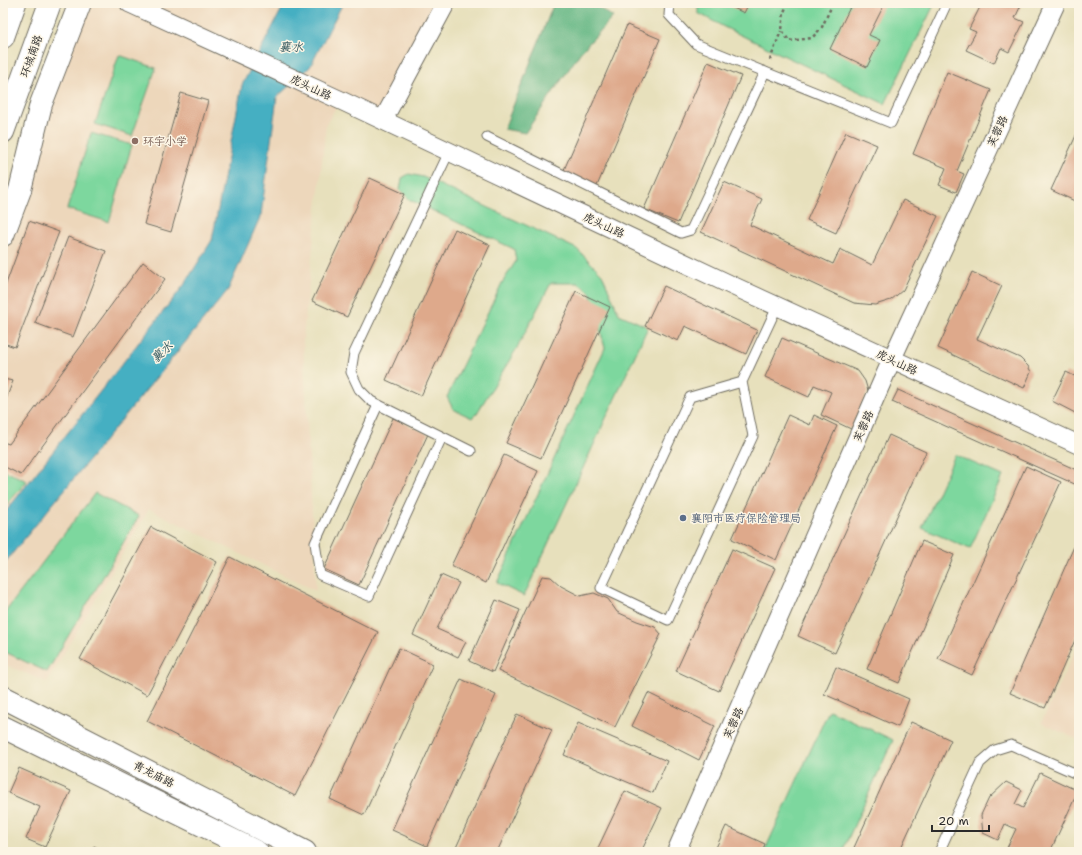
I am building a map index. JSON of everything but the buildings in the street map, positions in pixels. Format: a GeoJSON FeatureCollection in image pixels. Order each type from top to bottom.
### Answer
{"type":"FeatureCollection","features":[{"type":"Feature","properties":{"kind":"main road"},"geometry":{"type":"LineString","coordinates":[[3,38],[15,3]]}},
{"type":"Feature","properties":{"kind":"main road","name":"环城南路"},"geometry":{"type":"LineString","coordinates":[[3,132],[50,3]]}},
{"type":"Feature","properties":{"kind":"main road"},"geometry":{"type":"LineString","coordinates":[[3,236],[20,190],[41,104],[80,3]]}},
{"type":"Feature","properties":{"kind":"main road","name":"青龙庙路"},"geometry":{"type":"LineString","coordinates":[[3,697],[305,852]]}},
{"type":"Feature","properties":{"kind":"main road"},"geometry":{"type":"LineString","coordinates":[[3,727],[256,852]]}},
{"type":"Feature","properties":{"kind":"street","name":"虎头山路"},"geometry":{"type":"LineString","coordinates":[[129,3],[383,120],[777,306],[1079,445]]}},
{"type":"Feature","properties":{"kind":"street"},"geometry":{"type":"LineString","coordinates":[[383,120],[446,3]]}},
{"type":"Feature","properties":{"kind":"street","name":"芙蓉路"},"geometry":{"type":"LineString","coordinates":[[676,852],[892,359],[1056,3]]}},
{"type":"Feature","properties":{"kind":"lane"},"geometry":{"type":"LineString","coordinates":[[670,3],[668,16],[696,44],[891,123],[947,3]]}},
{"type":"Feature","properties":{"kind":"lane"},"geometry":{"type":"LineString","coordinates":[[488,137],[681,233],[691,230],[765,72]]}},
{"type":"Feature","properties":{"kind":"lane"},"geometry":{"type":"LineString","coordinates":[[449,152],[354,353],[351,372],[359,389],[371,401],[471,451]]}},
{"type":"Feature","properties":{"kind":"lane"},"geometry":{"type":"LineString","coordinates":[[742,382],[690,397],[601,588],[668,620],[753,436],[742,382],[777,306]]}},
{"type":"Feature","properties":{"kind":"lane"},"geometry":{"type":"LineString","coordinates":[[378,405],[316,543],[320,575],[369,596],[442,437]]}},
{"type":"Feature","properties":{"kind":"lane"},"geometry":{"type":"LineString","coordinates":[[939,852],[980,763],[995,750],[1011,745],[1079,775]]}},
{"type":"Feature","properties":{"kind":"path"},"geometry":{"type":"LineString","coordinates":[[765,72],[782,30],[784,12],[788,3]]}},
{"type":"Feature","properties":{"kind":"path"},"geometry":{"type":"LineString","coordinates":[[782,30],[789,41],[812,38],[822,27],[833,3]]}},
{"type":"Feature","properties":{"kind":"shaded area"},"geometry":{"type":"Polygon","coordinates":[[[84,3],[446,3],[383,120],[340,100],[326,125],[303,339],[316,591],[149,509],[47,682],[3,664],[3,247],[80,21],[84,3]]]}},
{"type":"Feature","properties":{"kind":"shaded area"},"geometry":{"type":"Polygon","coordinates":[[[1079,642],[1079,740],[1041,723],[1079,642]]]}},
{"type":"Feature","properties":{"kind":"green space"},"geometry":{"type":"Polygon","coordinates":[[[554,3],[592,3],[613,17],[580,53],[525,133],[504,129],[554,3]]]}},
{"type":"Feature","properties":{"kind":"green space"},"geometry":{"type":"Polygon","coordinates":[[[698,3],[935,3],[885,104],[724,27],[698,13],[698,3]]]}},
{"type":"Feature","properties":{"kind":"green space"},"geometry":{"type":"Polygon","coordinates":[[[119,55],[156,68],[132,136],[95,124],[119,55]]]}},
{"type":"Feature","properties":{"kind":"green space"},"geometry":{"type":"Polygon","coordinates":[[[91,133],[132,145],[109,222],[67,209],[91,133]]]}},
{"type":"Feature","properties":{"kind":"green space"},"geometry":{"type":"Polygon","coordinates":[[[409,174],[423,177],[577,249],[602,274],[619,314],[648,327],[524,596],[497,583],[605,348],[590,292],[578,283],[551,283],[517,348],[477,413],[472,418],[453,409],[447,397],[502,283],[516,261],[514,249],[410,200],[400,190],[402,178],[409,174]]]}},
{"type":"Feature","properties":{"kind":"green space"},"geometry":{"type":"Polygon","coordinates":[[[955,455],[1003,476],[970,549],[922,528],[955,455]]]}},
{"type":"Feature","properties":{"kind":"green space"},"geometry":{"type":"Polygon","coordinates":[[[3,470],[27,481],[3,509],[3,470]]]}},
{"type":"Feature","properties":{"kind":"green space"},"geometry":{"type":"Polygon","coordinates":[[[95,493],[139,516],[47,672],[3,651],[3,615],[95,493]]]}},
{"type":"Feature","properties":{"kind":"green space"},"geometry":{"type":"Polygon","coordinates":[[[829,710],[893,740],[842,852],[764,852],[829,710]]]}},
{"type":"Feature","properties":{"kind":"water","name":"襄水"},"geometry":{"type":"Polygon","coordinates":[[[285,3],[343,3],[310,67],[277,97],[261,215],[228,290],[3,565],[3,515],[184,285],[212,240],[242,85],[285,3]]]}},
{"type":"Feature","properties":{"kind":"place","name":"环宇小学"},"geometry":{"type":"Point","coordinates":[135,141]}},
{"type":"Feature","properties":{"kind":"place","name":"襄阳市医疗保险管理局"},"geometry":{"type":"Point","coordinates":[683,518]}}]}
